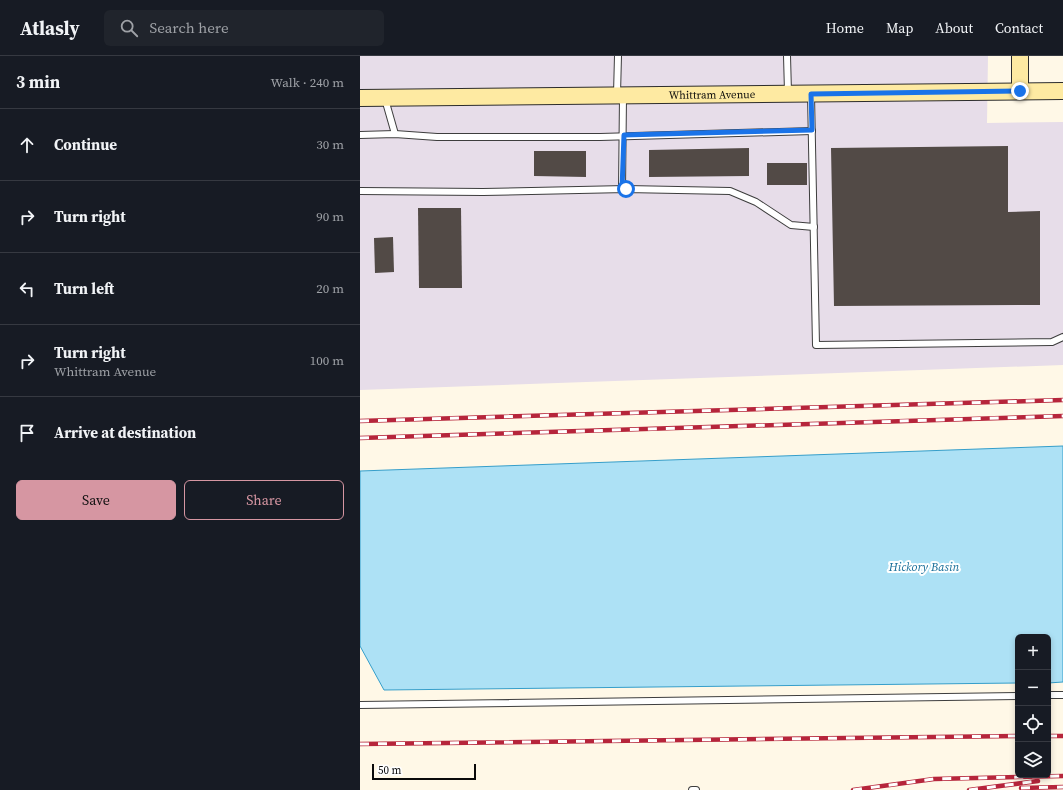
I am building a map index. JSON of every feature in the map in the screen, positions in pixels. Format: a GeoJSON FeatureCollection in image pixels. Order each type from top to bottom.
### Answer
{"type":"FeatureCollection","features":[{"type":"Feature","properties":{"kind":"street"},"geometry":{"type":"LineString","coordinates":[[1020,56],[1020,91]]}},
{"type":"Feature","properties":{"kind":"street","name":"Whittram Avenue"},"geometry":{"type":"LineString","coordinates":[[360,98],[1063,91]]}},
{"type":"Feature","properties":{"kind":"lane"},"geometry":{"type":"LineString","coordinates":[[618,56],[624,135],[622,189]]}},
{"type":"Feature","properties":{"kind":"lane"},"geometry":{"type":"LineString","coordinates":[[787,56],[788,94]]}},
{"type":"Feature","properties":{"kind":"lane"},"geometry":{"type":"LineString","coordinates":[[811,94],[816,345],[1052,342],[1063,337]]}},
{"type":"Feature","properties":{"kind":"lane"},"geometry":{"type":"LineString","coordinates":[[384,98],[395,134]]}},
{"type":"Feature","properties":{"kind":"lane"},"geometry":{"type":"LineString","coordinates":[[360,135],[395,134],[437,137],[600,137],[624,135],[812,130]]}},
{"type":"Feature","properties":{"kind":"lane"},"geometry":{"type":"LineString","coordinates":[[360,191],[483,192],[622,189],[730,191],[756,202],[791,225],[814,227]]}},
{"type":"Feature","properties":{"kind":"lane"},"geometry":{"type":"LineString","coordinates":[[1051,695],[1063,695]]}},
{"type":"Feature","properties":{"kind":"lane"},"geometry":{"type":"LineString","coordinates":[[360,705],[1015,696]]}},
{"type":"Feature","properties":{"kind":"shaded area"},"geometry":{"type":"Polygon","coordinates":[[[360,56],[988,56],[987,123],[1063,122],[1063,365],[360,390],[360,56]]]}},
{"type":"Feature","properties":{"kind":"water","name":"Hickory Basin"},"geometry":{"type":"Polygon","coordinates":[[[1063,446],[1063,682],[1051,683],[1051,634],[1015,634],[1015,683],[384,690],[360,646],[360,471],[1063,446]]]}},
{"type":"Feature","properties":{"kind":"building"},"geometry":{"type":"Polygon","coordinates":[[[1008,146],[1008,212],[1040,211],[1040,305],[834,306],[831,148],[1008,146]]]}},
{"type":"Feature","properties":{"kind":"building"},"geometry":{"type":"Polygon","coordinates":[[[749,148],[749,176],[649,177],[649,150],[749,148]]]}},
{"type":"Feature","properties":{"kind":"building"},"geometry":{"type":"Polygon","coordinates":[[[534,151],[586,151],[586,177],[534,176],[534,151]]]}},
{"type":"Feature","properties":{"kind":"building"},"geometry":{"type":"Polygon","coordinates":[[[767,163],[807,163],[807,185],[767,185],[767,163]]]}},
{"type":"Feature","properties":{"kind":"building"},"geometry":{"type":"Polygon","coordinates":[[[418,208],[461,208],[462,288],[419,288],[418,208]]]}},
{"type":"Feature","properties":{"kind":"building"},"geometry":{"type":"Polygon","coordinates":[[[393,237],[394,272],[375,273],[374,238],[393,237]]]}},
{"type":"Feature","properties":{"kind":"railway"},"geometry":{"type":"LineString","coordinates":[[360,421],[1063,400]]}},
{"type":"Feature","properties":{"kind":"railway"},"geometry":{"type":"LineString","coordinates":[[360,438],[1063,416]]}},
{"type":"Feature","properties":{"kind":"railway"},"geometry":{"type":"LineString","coordinates":[[360,744],[1015,736]]}},
{"type":"Feature","properties":{"kind":"railway"},"geometry":{"type":"LineString","coordinates":[[1051,736],[1063,736]]}},
{"type":"Feature","properties":{"kind":"railway"},"geometry":{"type":"LineString","coordinates":[[853,790],[934,779],[1063,776]]}},
{"type":"Feature","properties":{"kind":"railway"},"geometry":{"type":"LineString","coordinates":[[969,790],[1038,781]]}},
{"type":"Feature","properties":{"kind":"railway"},"geometry":{"type":"LineString","coordinates":[[1021,788],[1063,787]]}},
{"type":"Feature","properties":{"kind":"route"},"geometry":{"type":"LineString","coordinates":[[626,189],[622,189],[624,135],[812,130],[811,94],[1020,91]]}}]}
